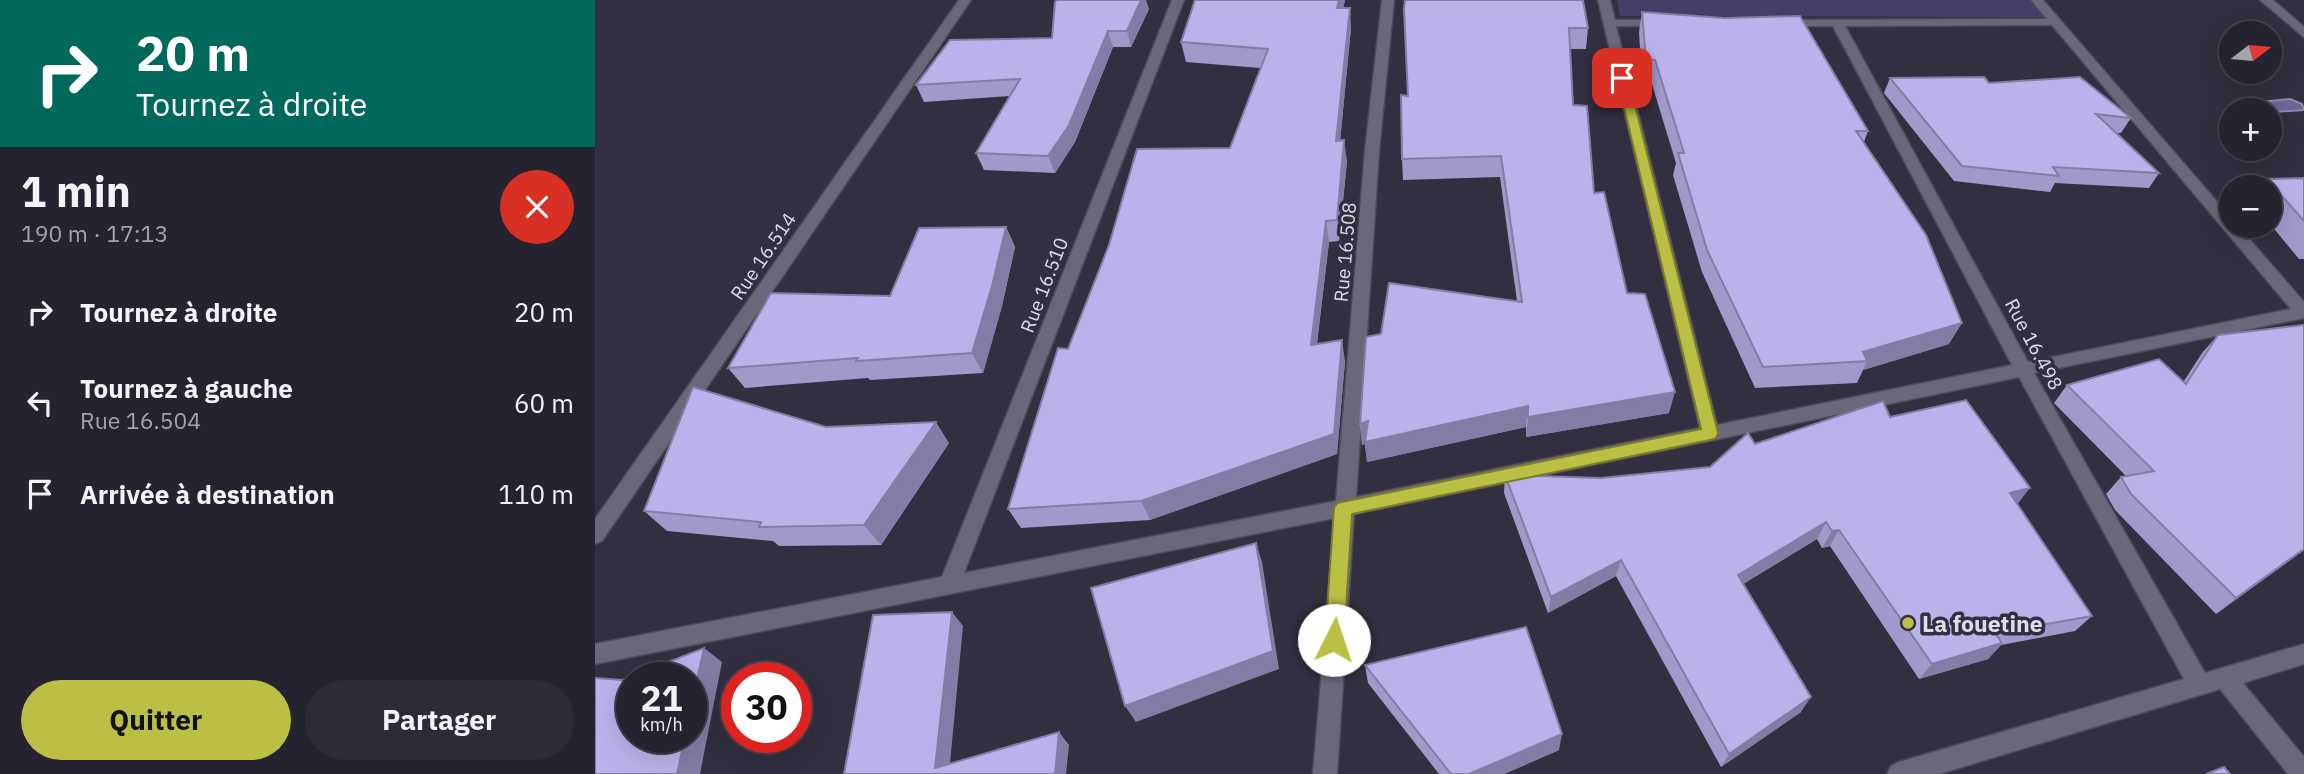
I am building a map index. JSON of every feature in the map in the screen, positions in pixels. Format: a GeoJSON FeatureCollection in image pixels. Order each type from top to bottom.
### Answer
{"type":"FeatureCollection","features":[{"type":"Feature","properties":{"kind":"street","name":"Rue 16.514"},"geometry":{"type":"LineString","coordinates":[[595,536],[965,0]]}},
{"type":"Feature","properties":{"kind":"street","name":"Rue 16.510"},"geometry":{"type":"LineString","coordinates":[[949,585],[1178,0]]}},
{"type":"Feature","properties":{"kind":"street","name":"Rue 16.508"},"geometry":{"type":"LineString","coordinates":[[1325,774],[1372,151],[1388,0]]}},
{"type":"Feature","properties":{"kind":"street"},"geometry":{"type":"LineString","coordinates":[[1604,0],[1710,433]]}},
{"type":"Feature","properties":{"kind":"street"},"geometry":{"type":"LineString","coordinates":[[595,654],[1343,508],[2303,312],[2037,0]]}},
{"type":"Feature","properties":{"kind":"street"},"geometry":{"type":"LineString","coordinates":[[2266,0],[2304,33]]}},
{"type":"Feature","properties":{"kind":"street","name":"Rue 16.498"},"geometry":{"type":"LineString","coordinates":[[1837,22],[2024,369],[2199,684]]}},
{"type":"Feature","properties":{"kind":"street"},"geometry":{"type":"LineString","coordinates":[[1770,23],[2055,22]]}},
{"type":"Feature","properties":{"kind":"street"},"geometry":{"type":"LineString","coordinates":[[1610,23],[1677,23]]}},
{"type":"Feature","properties":{"kind":"street"},"geometry":{"type":"LineString","coordinates":[[1899,774],[2304,654]]}},
{"type":"Feature","properties":{"kind":"street"},"geometry":{"type":"LineString","coordinates":[[2224,677],[2303,774]]}},
{"type":"Feature","properties":{"kind":"shaded area"},"geometry":{"type":"Polygon","coordinates":[[[1617,0],[2031,0],[2045,17],[1620,16],[1617,0]]]}},
{"type":"Feature","properties":{"kind":"shaded area"},"geometry":{"type":"Polygon","coordinates":[[[2290,99],[2302,104],[2304,110],[2282,111],[2282,100],[2290,99]]]}},
{"type":"Feature","properties":{"kind":"building"},"geometry":{"type":"Polygon","coordinates":[[[1057,0],[1141,0],[1127,31],[1108,31],[1069,125],[1048,156],[976,153],[1020,79],[916,85],[950,40],[1052,38],[1057,0]]]}},
{"type":"Feature","properties":{"kind":"building"},"geometry":{"type":"Polygon","coordinates":[[[1195,0],[1339,0],[1337,8],[1350,8],[1336,141],[1344,140],[1337,220],[1326,221],[1311,345],[1342,340],[1334,434],[1141,501],[1008,509],[1058,348],[1068,349],[1109,245],[1137,149],[1230,148],[1268,49],[1181,42],[1195,0]]]}},
{"type":"Feature","properties":{"kind":"building"},"geometry":{"type":"Polygon","coordinates":[[[1405,0],[1583,0],[1588,28],[1569,28],[1573,105],[1587,106],[1594,193],[1604,192],[1627,293],[1645,294],[1675,392],[1528,417],[1528,406],[1365,442],[1368,421],[1360,424],[1366,337],[1381,334],[1389,283],[1522,302],[1501,156],[1402,159],[1401,95],[1408,96],[1405,0]]]}},
{"type":"Feature","properties":{"kind":"building"},"geometry":{"type":"Polygon","coordinates":[[[1642,12],[1724,18],[1800,16],[1868,131],[1856,131],[1926,235],[1962,323],[1863,352],[1867,361],[1763,367],[1707,250],[1678,153],[1684,153],[1655,60],[1646,60],[1642,12]]]}},
{"type":"Feature","properties":{"kind":"building"},"geometry":{"type":"Polygon","coordinates":[[[1984,77],[1989,83],[2080,77],[2131,118],[2096,114],[2159,173],[2053,167],[2059,176],[1962,166],[1890,78],[1984,77]]]}},
{"type":"Feature","properties":{"kind":"building"},"geometry":{"type":"Polygon","coordinates":[[[2304,178],[2304,221],[2282,196],[2282,179],[2304,178]]]}},
{"type":"Feature","properties":{"kind":"building"},"geometry":{"type":"Polygon","coordinates":[[[1006,227],[972,353],[728,368],[771,293],[890,296],[919,228],[1006,227]]]}},
{"type":"Feature","properties":{"kind":"building"},"geometry":{"type":"Polygon","coordinates":[[[2304,325],[2304,549],[2236,598],[2131,494],[2121,477],[2154,471],[2067,385],[2159,359],[2186,384],[2218,335],[2304,325]]]}},
{"type":"Feature","properties":{"kind":"building"},"geometry":{"type":"Polygon","coordinates":[[[693,387],[826,427],[936,422],[864,525],[759,527],[761,522],[644,511],[693,387]]]}},
{"type":"Feature","properties":{"kind":"building"},"geometry":{"type":"Polygon","coordinates":[[[1966,400],[2030,488],[2010,493],[2092,616],[1995,633],[2002,643],[1932,664],[1839,530],[1832,531],[1826,522],[1738,575],[1811,697],[1729,754],[1621,560],[1551,597],[1505,475],[1601,478],[1710,467],[1748,433],[1755,444],[1883,401],[1890,417],[1966,400]]]}},
{"type":"Feature","properties":{"kind":"building"},"geometry":{"type":"Polygon","coordinates":[[[1256,543],[1273,651],[1125,706],[1091,588],[1256,543]]]}},
{"type":"Feature","properties":{"kind":"building"},"geometry":{"type":"Polygon","coordinates":[[[952,612],[935,768],[1059,732],[1055,774],[844,774],[873,615],[952,612]]]}},
{"type":"Feature","properties":{"kind":"building"},"geometry":{"type":"Polygon","coordinates":[[[1526,627],[1562,734],[1469,774],[1451,774],[1365,665],[1526,627]]]}},
{"type":"Feature","properties":{"kind":"building"},"geometry":{"type":"Polygon","coordinates":[[[704,648],[701,662],[668,662],[704,648]]]}},
{"type":"Feature","properties":{"kind":"building"},"geometry":{"type":"Polygon","coordinates":[[[595,678],[616,680],[616,753],[682,753],[677,774],[595,774],[595,678]]]}},
{"type":"Feature","properties":{"kind":"building"},"geometry":{"type":"Polygon","coordinates":[[[2224,767],[2230,774],[2206,774],[2224,767]]]}},
{"type":"Feature","properties":{"kind":"place","name":"La fouetine"},"geometry":{"type":"Point","coordinates":[1908,623]}},
{"type":"Feature","properties":{"kind":"route"},"geometry":{"type":"LineString","coordinates":[[1334,640],[1343,508],[1710,433],[1622,78]]}}]}
